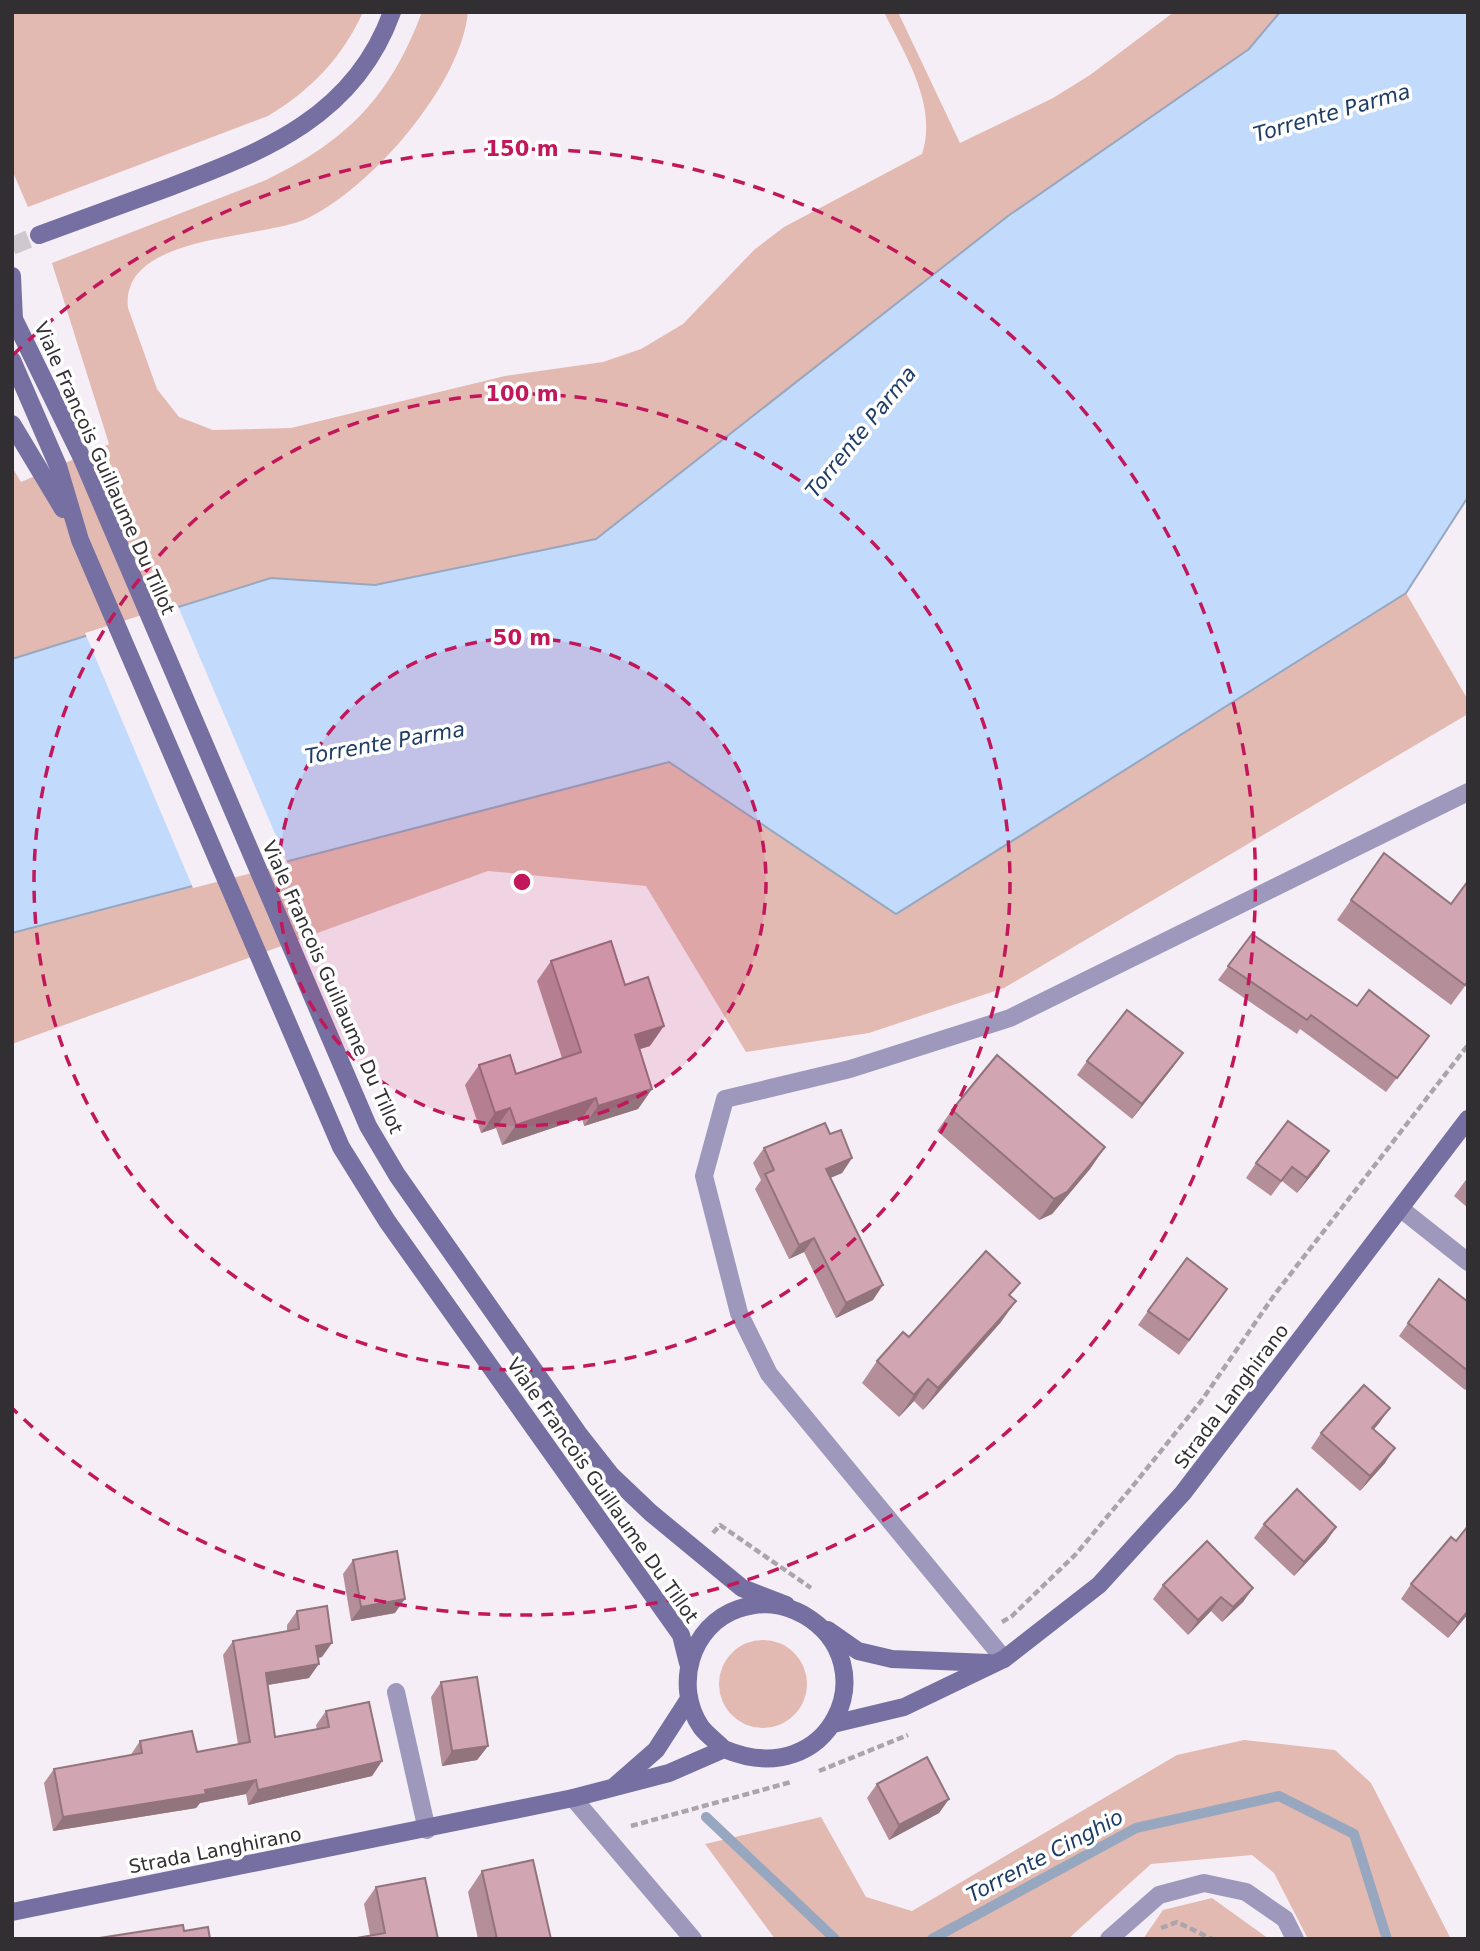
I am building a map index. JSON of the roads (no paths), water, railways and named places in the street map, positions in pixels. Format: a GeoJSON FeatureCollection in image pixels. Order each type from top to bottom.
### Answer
{"type":"FeatureCollection","features":[{"type":"Feature","properties":{"kind":"main road"},"geometry":{"type":"LineString","coordinates":[[39,235],[227,165],[295,133],[315,119],[355,77],[376,47],[392,12]]}},
{"type":"Feature","properties":{"kind":"main road"},"geometry":{"type":"LineString","coordinates":[[13,277],[13,317]]}},
{"type":"Feature","properties":{"kind":"main road","name":"Viale Francois Guillaume Du Tillot"},"geometry":{"type":"LineString","coordinates":[[13,317],[81,456],[368,1126],[397,1175],[594,1454],[651,1513],[742,1588],[786,1605]]}},
{"type":"Feature","properties":{"kind":"main road","name":"Viale Francois Guillaume Du Tillot"},"geometry":{"type":"LineString","coordinates":[[12,360],[50,469],[80,540],[329,1121],[360,1181],[681,1634],[688,1664]]}},
{"type":"Feature","properties":{"kind":"main road"},"geometry":{"type":"LineString","coordinates":[[12,424],[50,469]]}},
{"type":"Feature","properties":{"kind":"main road","name":"Strada Langhirano"},"geometry":{"type":"LineString","coordinates":[[833,1724],[904,1707],[998,1661],[1099,1585],[1183,1493],[1468,1119]]}},
{"type":"Feature","properties":{"kind":"main road","name":"Strada Langhirano"},"geometry":{"type":"LineString","coordinates":[[822,1626],[840,1656],[844,1690],[833,1724],[817,1742],[795,1755],[772,1760],[747,1759],[724,1749],[701,1727],[689,1699],[688,1664],[701,1635],[725,1613],[755,1603],[786,1605],[822,1626],[858,1651],[892,1659],[998,1661]]}},
{"type":"Feature","properties":{"kind":"main road","name":"Strada Langhirano"},"geometry":{"type":"LineString","coordinates":[[613,1787],[656,1750],[689,1699]]}},
{"type":"Feature","properties":{"kind":"main road","name":"Strada Langhirano"},"geometry":{"type":"LineString","coordinates":[[12,1912],[427,1830],[573,1798],[669,1773],[724,1749]]}},
{"type":"Feature","properties":{"kind":"street"},"geometry":{"type":"LineString","coordinates":[[998,1661],[769,1374],[739,1313],[704,1177],[725,1100],[850,1069],[1010,1018],[1468,792]]}},
{"type":"Feature","properties":{"kind":"street"},"geometry":{"type":"LineString","coordinates":[[1401,1209],[1468,1262]]}},
{"type":"Feature","properties":{"kind":"street"},"geometry":{"type":"LineString","coordinates":[[396,1692],[427,1830]]}},
{"type":"Feature","properties":{"kind":"street"},"geometry":{"type":"LineString","coordinates":[[573,1798],[693,1939]]}},
{"type":"Feature","properties":{"kind":"street"},"geometry":{"type":"LineString","coordinates":[[1109,1939],[1160,1895],[1204,1883],[1246,1892],[1284,1919],[1295,1939]]}},
{"type":"Feature","properties":{"kind":"water","name":"Torrente Parma"},"geometry":{"type":"Polygon","coordinates":[[[1280,12],[1468,12],[1468,497],[1406,593],[896,914],[669,762],[12,933],[12,659],[271,578],[375,585],[596,539],[1008,216],[1249,49],[1280,12]]]}},
{"type":"Feature","properties":{"kind":"waterway","name":"Torrente Cinghio"},"geometry":{"type":"LineString","coordinates":[[932,1939],[1136,1828],[1279,1796],[1354,1834],[1387,1939]]}},
{"type":"Feature","properties":{"kind":"waterway","name":"Torrente Cinghio"},"geometry":{"type":"LineString","coordinates":[[706,1817],[835,1939]]}},
{"type":"Feature","properties":{"kind":"tunnel"},"geometry":{"type":"LineString","coordinates":[[12,246],[39,235]]}}]}
